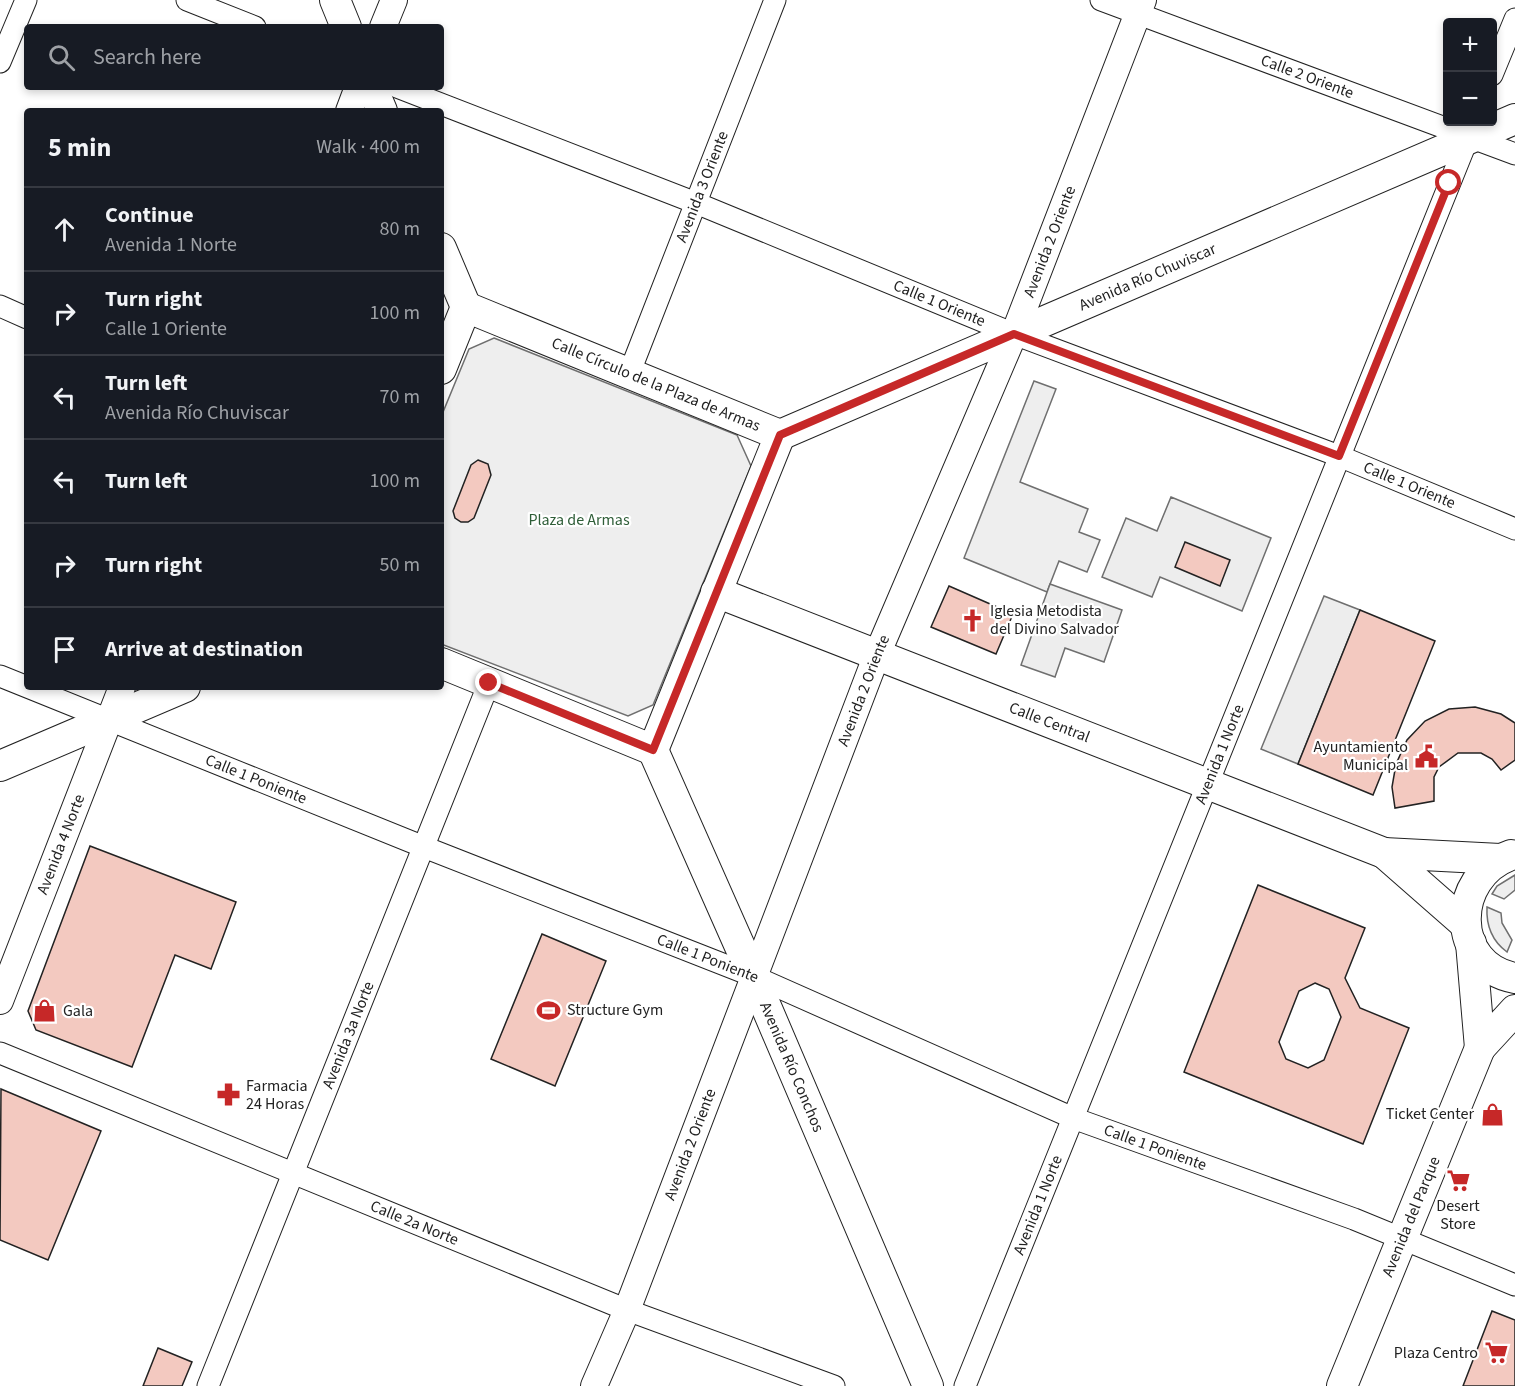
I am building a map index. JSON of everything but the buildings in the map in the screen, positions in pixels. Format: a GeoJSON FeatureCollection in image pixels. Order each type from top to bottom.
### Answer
{"type":"FeatureCollection","features":[{"type":"Feature","properties":{"kind":"main road"},"geometry":{"type":"LineString","coordinates":[[335,0],[345,24]]}},
{"type":"Feature","properties":{"kind":"main road"},"geometry":{"type":"LineString","coordinates":[[373,90],[381,108]]}},
{"type":"Feature","properties":{"kind":"main road","name":"Avenida Río Chuviscar"},"geometry":{"type":"LineString","coordinates":[[780,435],[1014,334],[1471,130],[1515,119]]}},
{"type":"Feature","properties":{"kind":"main road"},"geometry":{"type":"LineString","coordinates":[[444,255],[466,307],[444,362]]}},
{"type":"Feature","properties":{"kind":"main road","name":"Calle Círculo de la Plaza de Armas"},"geometry":{"type":"LineString","coordinates":[[466,307],[780,435],[653,750]]}},
{"type":"Feature","properties":{"kind":"main road","name":"Calle Central"},"geometry":{"type":"LineString","coordinates":[[716,592],[876,657],[1384,853]]}},
{"type":"Feature","properties":{"kind":"main road"},"geometry":{"type":"LineString","coordinates":[[444,664],[653,750]]}},
{"type":"Feature","properties":{"kind":"main road"},"geometry":{"type":"LineString","coordinates":[[0,766],[178,690]]}},
{"type":"Feature","properties":{"kind":"main road","name":"Avenida Río Conchos"},"geometry":{"type":"LineString","coordinates":[[653,750],[753,976],[928,1386]]}},
{"type":"Feature","properties":{"kind":"main road"},"geometry":{"type":"LineString","coordinates":[[1384,853],[1508,856]]}},
{"type":"Feature","properties":{"kind":"main road"},"geometry":{"type":"LineString","coordinates":[[1384,853],[1468,933],[1481,958],[1494,969],[1515,978]]}},
{"type":"Feature","properties":{"kind":"main road"},"geometry":{"type":"LineString","coordinates":[[1479,1048],[1466,904],[1472,886],[1484,870],[1508,856]]}},
{"type":"Feature","properties":{"kind":"main road"},"geometry":{"type":"LineString","coordinates":[[1479,1048],[1515,1010]]}},
{"type":"Feature","properties":{"kind":"main road","name":"Avenida del Parque"},"geometry":{"type":"LineString","coordinates":[[1342,1386],[1479,1048]]}},
{"type":"Feature","properties":{"kind":"street"},"geometry":{"type":"LineString","coordinates":[[0,62],[26,0]]}},
{"type":"Feature","properties":{"kind":"street"},"geometry":{"type":"LineString","coordinates":[[187,0],[247,24]]}},
{"type":"Feature","properties":{"kind":"street"},"geometry":{"type":"LineString","coordinates":[[384,24],[394,0]]}},
{"type":"Feature","properties":{"kind":"street","name":"Avenida 3 Oriente"},"geometry":{"type":"LineString","coordinates":[[629,374],[775,0]]}},
{"type":"Feature","properties":{"kind":"street","name":"Calle 2 Oriente"},"geometry":{"type":"LineString","coordinates":[[1101,0],[1140,7],[1375,101],[1471,130],[1515,154]]}},
{"type":"Feature","properties":{"kind":"street","name":"Avenida 2 Oriente"},"geometry":{"type":"LineString","coordinates":[[594,1386],[627,1310],[876,657],[1014,334],[1140,7]]}},
{"type":"Feature","properties":{"kind":"street"},"geometry":{"type":"LineString","coordinates":[[1493,72],[1515,19]]}},
{"type":"Feature","properties":{"kind":"street"},"geometry":{"type":"LineString","coordinates":[[350,108],[357,90]]}},
{"type":"Feature","properties":{"kind":"street","name":"Calle 1 Oriente"},"geometry":{"type":"LineString","coordinates":[[406,90],[696,203],[1014,334],[1339,456],[1515,530]]}},
{"type":"Feature","properties":{"kind":"street","name":"Avenida 1 Norte"},"geometry":{"type":"LineString","coordinates":[[965,1386],[1471,130]]}},
{"type":"Feature","properties":{"kind":"street"},"geometry":{"type":"LineString","coordinates":[[0,306],[24,317]]}},
{"type":"Feature","properties":{"kind":"street","name":"Calle 1 Poniente"},"geometry":{"type":"LineString","coordinates":[[0,676],[24,686]]}},
{"type":"Feature","properties":{"kind":"street","name":"Avenida 3a Norte"},"geometry":{"type":"LineString","coordinates":[[208,1386],[489,683]]}},
{"type":"Feature","properties":{"kind":"street","name":"Calle 1 Poniente"},"geometry":{"type":"LineString","coordinates":[[35,690],[424,847],[753,976],[1073,1118],[1402,1239],[1515,1285]]}},
{"type":"Feature","properties":{"kind":"street","name":"Avenida 4 Norte"},"geometry":{"type":"LineString","coordinates":[[0,1001],[121,690]]}},
{"type":"Feature","properties":{"kind":"street","name":"Calle 2a Norte"},"geometry":{"type":"LineString","coordinates":[[0,1053],[627,1310],[834,1386]]}},
{"type":"Feature","properties":{"kind":"green space","name":"Plaza de Armas"},"geometry":{"type":"Polygon","coordinates":[[[494,338],[737,435],[751,466],[653,705],[628,716],[444,645],[444,410],[469,349],[494,338]]]}},
{"type":"Feature","properties":{"kind":"green space"},"geometry":{"type":"Polygon","coordinates":[[[1034,381],[1056,389],[1020,482],[1088,509],[1079,532],[1100,540],[1087,572],[1059,561],[1047,592],[964,558],[1034,381]]]}},
{"type":"Feature","properties":{"kind":"green space"},"geometry":{"type":"Polygon","coordinates":[[[1515,875],[1515,890],[1504,899],[1492,894],[1497,886],[1515,875]]]}},
{"type":"Feature","properties":{"kind":"green space"},"geometry":{"type":"Polygon","coordinates":[[[1487,907],[1501,913],[1502,923],[1512,940],[1507,952],[1497,943],[1491,932],[1487,907]]]}},
{"type":"Feature","properties":{"kind":"shaded area"},"geometry":{"type":"Polygon","coordinates":[[[1171,497],[1271,538],[1242,611],[1160,577],[1152,597],[1102,577],[1126,518],[1157,531],[1171,497]]]}},
{"type":"Feature","properties":{"kind":"shaded area"},"geometry":{"type":"Polygon","coordinates":[[[1050,584],[1122,610],[1104,662],[1065,648],[1055,677],[1021,665],[1050,584]]]}},
{"type":"Feature","properties":{"kind":"shaded area"},"geometry":{"type":"Polygon","coordinates":[[[1324,596],[1360,610],[1298,764],[1261,749],[1324,596]]]}},
{"type":"Feature","properties":{"kind":"place","name":"Iglesia Metodista del Divino Salvador"},"geometry":{"type":"Point","coordinates":[972,620]}},
{"type":"Feature","properties":{"kind":"place","name":"Ayuntamiento Municipal"},"geometry":{"type":"Point","coordinates":[1426,756]}},
{"type":"Feature","properties":{"kind":"place","name":"Structure Gym"},"geometry":{"type":"Point","coordinates":[549,1010]}},
{"type":"Feature","properties":{"kind":"place","name":"Gala"},"geometry":{"type":"Point","coordinates":[45,1011]}},
{"type":"Feature","properties":{"kind":"place","name":"Farmacia 24 Horas"},"geometry":{"type":"Point","coordinates":[228,1095]}},
{"type":"Feature","properties":{"kind":"place","name":"Ticket Center"},"geometry":{"type":"Point","coordinates":[1492,1114]}},
{"type":"Feature","properties":{"kind":"place","name":"Desert Store"},"geometry":{"type":"Point","coordinates":[1458,1181]}},
{"type":"Feature","properties":{"kind":"place","name":"Plaza Centro"},"geometry":{"type":"Point","coordinates":[1496,1353]}},
{"type":"Feature","properties":{"kind":"route"},"geometry":{"type":"LineString","coordinates":[[489,683],[653,750],[780,435],[1014,334],[1339,456],[1449,183]]}}]}
